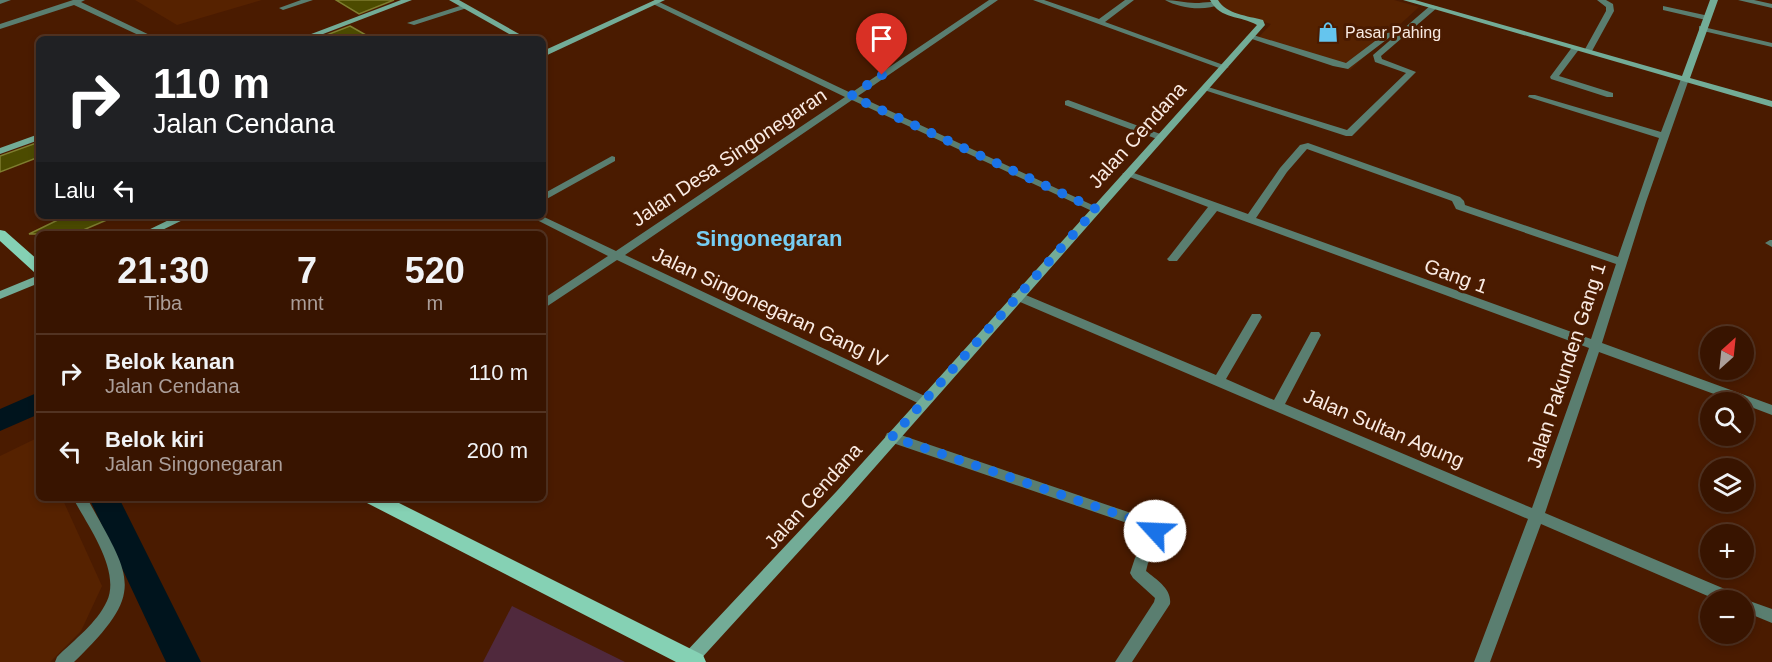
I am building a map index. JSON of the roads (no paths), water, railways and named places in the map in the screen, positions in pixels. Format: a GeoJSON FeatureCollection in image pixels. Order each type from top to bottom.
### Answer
{"type":"FeatureCollection","features":[{"type":"Feature","properties":{"kind":"main road"},"geometry":{"type":"LineString","coordinates":[[0,234],[36,266]]}},
{"type":"Feature","properties":{"kind":"main road"},"geometry":{"type":"LineString","coordinates":[[379,501],[693,661]]}},
{"type":"Feature","properties":{"kind":"street"},"geometry":{"type":"LineString","coordinates":[[0,2],[7,0]]}},
{"type":"Feature","properties":{"kind":"street"},"geometry":{"type":"LineString","coordinates":[[283,8],[309,0]]}},
{"type":"Feature","properties":{"kind":"street"},"geometry":{"type":"LineString","coordinates":[[310,36],[408,0]]}},
{"type":"Feature","properties":{"kind":"street"},"geometry":{"type":"LineString","coordinates":[[453,0],[519,36]]}},
{"type":"Feature","properties":{"kind":"street","name":"Jalan Desa Singonegaran"},"geometry":{"type":"LineString","coordinates":[[546,303],[994,0]]}},
{"type":"Feature","properties":{"kind":"street"},"geometry":{"type":"LineString","coordinates":[[1037,0],[1225,68]]}},
{"type":"Feature","properties":{"kind":"street"},"geometry":{"type":"LineString","coordinates":[[1100,22],[1130,0]]}},
{"type":"Feature","properties":{"kind":"street"},"geometry":{"type":"LineString","coordinates":[[1169,0],[1193,6],[1215,2],[1226,12],[1261,23],[1250,38],[1348,66],[1430,6]]}},
{"type":"Feature","properties":{"kind":"street"},"geometry":{"type":"LineString","coordinates":[[1409,0],[1772,104]]}},
{"type":"Feature","properties":{"kind":"street"},"geometry":{"type":"LineString","coordinates":[[1588,51],[1610,11],[1610,6],[1601,0]]}},
{"type":"Feature","properties":{"kind":"street"},"geometry":{"type":"LineString","coordinates":[[1685,79],[1714,0]]}},
{"type":"Feature","properties":{"kind":"street"},"geometry":{"type":"LineString","coordinates":[[1742,0],[1772,6]]}},
{"type":"Feature","properties":{"kind":"street"},"geometry":{"type":"LineString","coordinates":[[0,27],[79,1],[148,36]]}},
{"type":"Feature","properties":{"kind":"street"},"geometry":{"type":"LineString","coordinates":[[546,52],[658,1],[851,96],[1096,209]]}},
{"type":"Feature","properties":{"kind":"street"},"geometry":{"type":"LineString","coordinates":[[1205,89],[1349,134],[1412,72],[1378,60],[1377,55],[1430,6]]}},
{"type":"Feature","properties":{"kind":"street"},"geometry":{"type":"LineString","coordinates":[[411,23],[466,7]]}},
{"type":"Feature","properties":{"kind":"street"},"geometry":{"type":"LineString","coordinates":[[1666,8],[1706,18]]}},
{"type":"Feature","properties":{"kind":"street"},"geometry":{"type":"LineString","coordinates":[[1702,28],[1772,45]]}},
{"type":"Feature","properties":{"kind":"street","name":"Jalan Cendana"},"geometry":{"type":"LineString","coordinates":[[693,661],[1250,38]]}},
{"type":"Feature","properties":{"kind":"street"},"geometry":{"type":"LineString","coordinates":[[1576,48],[1554,77],[1610,95]]}},
{"type":"Feature","properties":{"kind":"street","name":"Jalan Pakunden Gang 1"},"geometry":{"type":"LineString","coordinates":[[1482,662],[1537,515],[1685,79]]}},
{"type":"Feature","properties":{"kind":"street"},"geometry":{"type":"LineString","coordinates":[[1532,97],[1664,136]]}},
{"type":"Feature","properties":{"kind":"street"},"geometry":{"type":"LineString","coordinates":[[1068,103],[1160,136]]}},
{"type":"Feature","properties":{"kind":"street"},"geometry":{"type":"LineString","coordinates":[[0,151],[36,138]]}},
{"type":"Feature","properties":{"kind":"street"},"geometry":{"type":"LineString","coordinates":[[1251,219],[1283,170],[1303,147],[1308,146],[1456,199],[1459,201],[1459,207],[1621,262]]}},
{"type":"Feature","properties":{"kind":"street"},"geometry":{"type":"LineString","coordinates":[[546,196],[612,159]]}},
{"type":"Feature","properties":{"kind":"street","name":"Gang 1"},"geometry":{"type":"LineString","coordinates":[[1127,174],[1772,410]]}},
{"type":"Feature","properties":{"kind":"street"},"geometry":{"type":"LineString","coordinates":[[1173,259],[1215,206]]}},
{"type":"Feature","properties":{"kind":"street"},"geometry":{"type":"LineString","coordinates":[[152,231],[179,219]]}},
{"type":"Feature","properties":{"kind":"street","name":"Jalan Singonegaran Gang IV"},"geometry":{"type":"LineString","coordinates":[[540,219],[924,401]]}},
{"type":"Feature","properties":{"kind":"street"},"geometry":{"type":"LineString","coordinates":[[0,295],[36,280]]}},
{"type":"Feature","properties":{"kind":"street","name":"Jalan Sultan Agung"},"geometry":{"type":"LineString","coordinates":[[1017,296],[1711,590]]}},
{"type":"Feature","properties":{"kind":"street"},"geometry":{"type":"LineString","coordinates":[[1218,382],[1256,317]]}},
{"type":"Feature","properties":{"kind":"street"},"geometry":{"type":"LineString","coordinates":[[1277,406],[1315,335]]}},
{"type":"Feature","properties":{"kind":"street"},"geometry":{"type":"LineString","coordinates":[[892,437],[1132,519],[1155,531],[1157,534],[1155,542],[1138,565],[1138,573],[1163,596],[1162,604],[1123,662]]}},
{"type":"Feature","properties":{"kind":"street"},"geometry":{"type":"LineString","coordinates":[[63,662],[100,624],[118,593],[118,578],[114,564],[82,501]]}},
{"type":"Feature","properties":{"kind":"street"},"geometry":{"type":"LineString","coordinates":[[1754,609],[1772,616]]}},
{"type":"Feature","properties":{"kind":"waterway"},"geometry":{"type":"LineString","coordinates":[[0,421],[36,403]]}},
{"type":"Feature","properties":{"kind":"waterway"},"geometry":{"type":"LineString","coordinates":[[105,501],[184,662]]}},
{"type":"Feature","properties":{"kind":"place","name":"Pasar Pahing"},"geometry":{"type":"Point","coordinates":[1328,32]}},
{"type":"Feature","properties":{"kind":"district","name":"Singonegaran"},"geometry":{"type":"Point","coordinates":[769,238]}}]}
